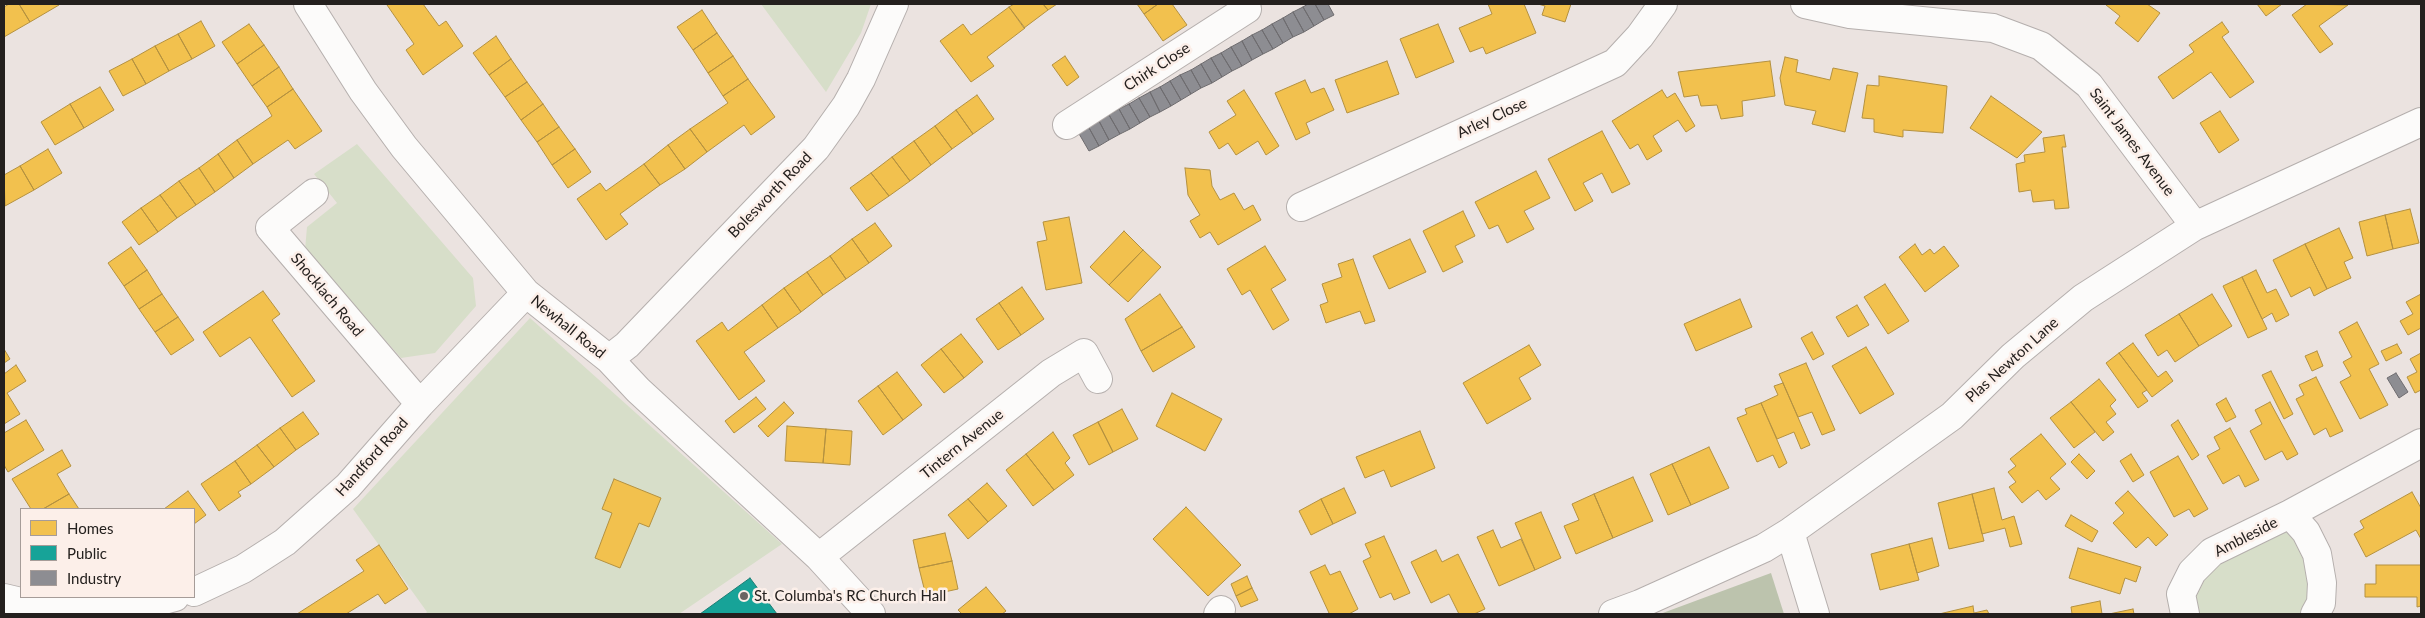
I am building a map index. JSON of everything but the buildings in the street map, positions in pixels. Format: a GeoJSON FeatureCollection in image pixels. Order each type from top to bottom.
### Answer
{"type":"FeatureCollection","features":[{"type":"Feature","properties":{"kind":"street","name":"Newhall Road"},"geometry":{"type":"LineString","coordinates":[[308,4],[363,91],[404,147],[526,293],[609,359],[638,390],[819,557],[871,614]]}},
{"type":"Feature","properties":{"kind":"street","name":"Bolesworth Road"},"geometry":{"type":"LineString","coordinates":[[609,359],[627,345],[816,148],[846,106],[861,80],[894,4]]}},
{"type":"Feature","properties":{"kind":"street","name":"Arley Close"},"geometry":{"type":"LineString","coordinates":[[1301,207],[1614,63],[1640,36],[1663,4]]}},
{"type":"Feature","properties":{"kind":"street","name":"Saint James Avenue"},"geometry":{"type":"LineString","coordinates":[[1805,4],[1850,14],[1993,28],[2041,46],[2089,85],[2195,226]]}},
{"type":"Feature","properties":{"kind":"street","name":"Chirk Close"},"geometry":{"type":"LineString","coordinates":[[1067,125],[1249,5]]}},
{"type":"Feature","properties":{"kind":"street","name":"Plas Newton Lane"},"geometry":{"type":"LineString","coordinates":[[1613,614],[1640,604],[1764,548],[1790,532],[1952,416],[2013,356],[2083,298],[2195,226],[2421,122]]}},
{"type":"Feature","properties":{"kind":"street","name":"Shocklach Road"},"geometry":{"type":"LineString","coordinates":[[314,193],[270,228],[420,404]]}},
{"type":"Feature","properties":{"kind":"street","name":"Handford Road"},"geometry":{"type":"LineString","coordinates":[[195,592],[244,569],[286,542],[348,486],[420,404],[526,293]]}},
{"type":"Feature","properties":{"kind":"street","name":"Tintern Avenue"},"geometry":{"type":"LineString","coordinates":[[819,557],[1051,373],[1084,353],[1098,379]]}},
{"type":"Feature","properties":{"kind":"street","name":"Ambleside"},"geometry":{"type":"LineString","coordinates":[[2185,614],[2181,594],[2192,572],[2212,552],[2290,514],[2421,443]]}},
{"type":"Feature","properties":{"kind":"street","name":"Ambleside"},"geometry":{"type":"LineString","coordinates":[[2290,514],[2306,532],[2317,554],[2322,583],[2321,603],[2315,614]]}},
{"type":"Feature","properties":{"kind":"street"},"geometry":{"type":"LineString","coordinates":[[1790,532],[1815,614]]}},
{"type":"Feature","properties":{"kind":"street"},"geometry":{"type":"LineString","coordinates":[[4,598],[21,602],[75,607],[145,605],[171,598]]}},
{"type":"Feature","properties":{"kind":"green space"},"geometry":{"type":"Polygon","coordinates":[[[761,4],[871,4],[861,33],[826,92],[761,4]]]}},
{"type":"Feature","properties":{"kind":"green space"},"geometry":{"type":"Polygon","coordinates":[[[357,144],[473,278],[476,306],[435,353],[401,358],[305,250],[307,227],[337,203],[314,174],[357,144]]]}},
{"type":"Feature","properties":{"kind":"green space"},"geometry":{"type":"Polygon","coordinates":[[[530,318],[782,544],[679,614],[425,614],[427,612],[353,509],[530,318]]]}},
{"type":"Feature","properties":{"kind":"green space"},"geometry":{"type":"Polygon","coordinates":[[[2290,514],[2306,532],[2315,614],[2185,614],[2192,572],[2290,514]]]}},
{"type":"Feature","properties":{"kind":"green space"},"geometry":{"type":"Polygon","coordinates":[[[1771,573],[1784,614],[1660,614],[1771,573]]]}},
{"type":"Feature","properties":{"kind":"place","name":"St. Columba's RC Church Hall"},"geometry":{"type":"Point","coordinates":[744,596]}}]}
